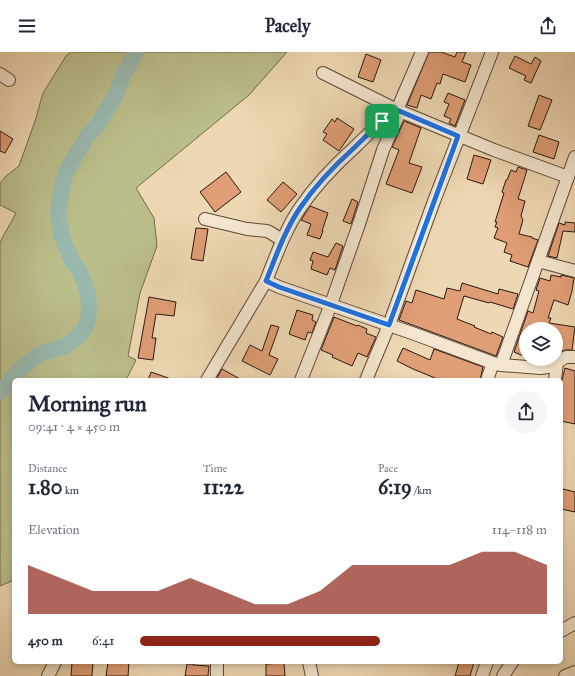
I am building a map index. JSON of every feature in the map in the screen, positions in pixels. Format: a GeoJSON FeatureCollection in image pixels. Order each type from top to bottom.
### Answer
{"type":"FeatureCollection","features":[{"type":"Feature","properties":{"kind":"street"},"geometry":{"type":"LineString","coordinates":[[303,378],[359,224],[382,150],[422,52]]}},
{"type":"Feature","properties":{"kind":"street"},"geometry":{"type":"LineString","coordinates":[[367,378],[389,325],[458,136],[492,52]]}},
{"type":"Feature","properties":{"kind":"street"},"geometry":{"type":"LineString","coordinates":[[324,73],[398,111],[458,136],[568,176]]}},
{"type":"Feature","properties":{"kind":"street"},"geometry":{"type":"LineString","coordinates":[[208,378],[266,281],[282,240],[299,209],[336,164],[382,121],[398,111]]}},
{"type":"Feature","properties":{"kind":"street"},"geometry":{"type":"LineString","coordinates":[[488,378],[497,364],[538,260],[575,157]]}},
{"type":"Feature","properties":{"kind":"street"},"geometry":{"type":"LineString","coordinates":[[205,219],[247,229],[267,231],[282,240]]}},
{"type":"Feature","properties":{"kind":"street"},"geometry":{"type":"LineString","coordinates":[[538,260],[575,271]]}},
{"type":"Feature","properties":{"kind":"street"},"geometry":{"type":"LineString","coordinates":[[266,281],[279,287],[331,304],[497,364],[541,368],[550,366]]}},
{"type":"Feature","properties":{"kind":"street"},"geometry":{"type":"LineString","coordinates":[[563,358],[575,357]]}},
{"type":"Feature","properties":{"kind":"street"},"geometry":{"type":"LineString","coordinates":[[555,378],[557,366]]}},
{"type":"Feature","properties":{"kind":"street"},"geometry":{"type":"LineString","coordinates":[[563,630],[575,623]]}},
{"type":"Feature","properties":{"kind":"street"},"geometry":{"type":"LineString","coordinates":[[48,676],[54,664]]}},
{"type":"Feature","properties":{"kind":"street"},"geometry":{"type":"LineString","coordinates":[[217,664],[217,676]]}},
{"type":"Feature","properties":{"kind":"street"},"geometry":{"type":"LineString","coordinates":[[309,664],[312,676]]}},
{"type":"Feature","properties":{"kind":"street"},"geometry":{"type":"LineString","coordinates":[[482,676],[486,664]]}},
{"type":"Feature","properties":{"kind":"street"},"geometry":{"type":"LineString","coordinates":[[503,676],[511,664]]}},
{"type":"Feature","properties":{"kind":"street"},"geometry":{"type":"LineString","coordinates":[[565,676],[575,672]]}},
{"type":"Feature","properties":{"kind":"green space"},"geometry":{"type":"Polygon","coordinates":[[[71,52],[287,52],[249,95],[136,188],[154,218],[157,246],[140,293],[128,356],[136,360],[127,378],[12,378],[12,581],[0,586],[0,242],[16,213],[0,205],[0,183],[6,176],[19,166],[43,93],[66,56],[71,52]]]}},
{"type":"Feature","properties":{"kind":"building"},"geometry":{"type":"Polygon","coordinates":[[[429,52],[441,52],[455,57],[457,52],[466,52],[462,62],[471,65],[465,82],[443,74],[440,84],[437,83],[431,99],[421,95],[417,108],[407,105],[429,52]]]}},
{"type":"Feature","properties":{"kind":"building"},"geometry":{"type":"Polygon","coordinates":[[[366,54],[381,60],[373,82],[358,77],[366,54]]]}},
{"type":"Feature","properties":{"kind":"building"},"geometry":{"type":"Polygon","coordinates":[[[515,56],[531,64],[535,57],[541,61],[531,83],[524,80],[526,76],[509,68],[515,56]]]}},
{"type":"Feature","properties":{"kind":"building"},"geometry":{"type":"Polygon","coordinates":[[[448,93],[465,100],[455,126],[449,123],[451,119],[444,116],[449,104],[444,102],[448,93]]]}},
{"type":"Feature","properties":{"kind":"building"},"geometry":{"type":"Polygon","coordinates":[[[539,95],[552,100],[540,130],[528,126],[539,95]]]}},
{"type":"Feature","properties":{"kind":"building"},"geometry":{"type":"Polygon","coordinates":[[[337,118],[354,129],[339,151],[323,140],[327,134],[323,132],[332,119],[335,122],[337,118]]]}},
{"type":"Feature","properties":{"kind":"building"},"geometry":{"type":"Polygon","coordinates":[[[404,121],[421,128],[409,163],[422,167],[412,193],[386,184],[399,150],[392,147],[404,121]]]}},
{"type":"Feature","properties":{"kind":"building"},"geometry":{"type":"Polygon","coordinates":[[[0,131],[13,139],[5,153],[0,151],[0,131]]]}},
{"type":"Feature","properties":{"kind":"building"},"geometry":{"type":"Polygon","coordinates":[[[539,135],[559,142],[554,159],[533,152],[539,135]]]}},
{"type":"Feature","properties":{"kind":"building"},"geometry":{"type":"Polygon","coordinates":[[[474,155],[491,160],[483,184],[467,179],[474,155]]]}},
{"type":"Feature","properties":{"kind":"building"},"geometry":{"type":"Polygon","coordinates":[[[518,167],[527,170],[518,199],[525,201],[521,216],[523,220],[519,234],[538,240],[528,267],[510,261],[512,255],[504,252],[507,243],[494,238],[498,228],[495,227],[497,222],[495,222],[504,193],[502,192],[506,180],[511,170],[516,172],[518,167]]]}},
{"type":"Feature","properties":{"kind":"building"},"geometry":{"type":"Polygon","coordinates":[[[226,172],[241,192],[215,212],[200,192],[226,172]]]}},
{"type":"Feature","properties":{"kind":"building"},"geometry":{"type":"Polygon","coordinates":[[[283,182],[297,194],[281,212],[267,200],[283,182]]]}},
{"type":"Feature","properties":{"kind":"building"},"geometry":{"type":"Polygon","coordinates":[[[352,199],[358,202],[351,224],[343,221],[352,199]]]}},
{"type":"Feature","properties":{"kind":"building"},"geometry":{"type":"Polygon","coordinates":[[[310,206],[328,213],[320,239],[307,235],[311,224],[301,220],[310,206]]]}},
{"type":"Feature","properties":{"kind":"building"},"geometry":{"type":"Polygon","coordinates":[[[565,222],[575,223],[575,232],[563,231],[557,258],[548,256],[559,223],[565,225],[565,222]]]}},
{"type":"Feature","properties":{"kind":"building"},"geometry":{"type":"Polygon","coordinates":[[[196,228],[208,229],[203,261],[191,259],[196,228]]]}},
{"type":"Feature","properties":{"kind":"building"},"geometry":{"type":"Polygon","coordinates":[[[336,243],[343,246],[335,270],[330,268],[327,275],[311,269],[313,261],[310,260],[313,252],[328,257],[336,243]]]}},
{"type":"Feature","properties":{"kind":"building"},"geometry":{"type":"Polygon","coordinates":[[[551,275],[561,277],[561,275],[574,278],[568,305],[554,300],[548,318],[551,318],[549,322],[524,322],[528,311],[533,313],[539,291],[536,290],[540,278],[550,281],[551,275]]]}},
{"type":"Feature","properties":{"kind":"building"},"geometry":{"type":"Polygon","coordinates":[[[462,283],[498,294],[499,289],[518,294],[513,309],[464,296],[457,319],[491,334],[492,332],[503,337],[496,356],[399,320],[406,301],[412,303],[416,290],[444,299],[447,288],[460,291],[462,283]]]}},
{"type":"Feature","properties":{"kind":"building"},"geometry":{"type":"Polygon","coordinates":[[[149,297],[176,302],[174,316],[156,314],[152,338],[156,338],[153,360],[138,358],[149,297]]]}},
{"type":"Feature","properties":{"kind":"building"},"geometry":{"type":"Polygon","coordinates":[[[297,310],[313,315],[312,320],[316,322],[312,333],[308,332],[305,340],[289,334],[297,310]]]}},
{"type":"Feature","properties":{"kind":"building"},"geometry":{"type":"Polygon","coordinates":[[[334,317],[367,329],[366,333],[376,337],[367,357],[358,353],[352,366],[321,350],[334,317]]]}},
{"type":"Feature","properties":{"kind":"building"},"geometry":{"type":"Polygon","coordinates":[[[271,325],[279,327],[269,355],[278,359],[270,375],[242,361],[250,345],[262,351],[271,325]]]}},
{"type":"Feature","properties":{"kind":"building"},"geometry":{"type":"Polygon","coordinates":[[[563,325],[575,327],[572,350],[563,351],[563,325]]]}},
{"type":"Feature","properties":{"kind":"building"},"geometry":{"type":"Polygon","coordinates":[[[519,337],[519,354],[514,352],[519,337]]]}},
{"type":"Feature","properties":{"kind":"building"},"geometry":{"type":"Polygon","coordinates":[[[403,348],[430,360],[434,349],[483,367],[480,378],[435,378],[397,361],[403,348]]]}},
{"type":"Feature","properties":{"kind":"building"},"geometry":{"type":"Polygon","coordinates":[[[565,368],[575,371],[575,424],[563,421],[562,378],[565,368]]]}},
{"type":"Feature","properties":{"kind":"building"},"geometry":{"type":"Polygon","coordinates":[[[222,369],[238,378],[217,378],[222,369]]]}},
{"type":"Feature","properties":{"kind":"building"},"geometry":{"type":"Polygon","coordinates":[[[151,372],[168,378],[149,378],[151,372]]]}},
{"type":"Feature","properties":{"kind":"building"},"geometry":{"type":"Polygon","coordinates":[[[563,489],[575,492],[575,512],[563,509],[563,489]]]}},
{"type":"Feature","properties":{"kind":"building"},"geometry":{"type":"Polygon","coordinates":[[[72,664],[93,664],[92,676],[71,676],[72,664]]]}},
{"type":"Feature","properties":{"kind":"building"},"geometry":{"type":"Polygon","coordinates":[[[108,664],[129,664],[128,676],[106,676],[108,664]]]}},
{"type":"Feature","properties":{"kind":"building"},"geometry":{"type":"Polygon","coordinates":[[[187,664],[209,666],[208,676],[185,676],[187,664]]]}},
{"type":"Feature","properties":{"kind":"building"},"geometry":{"type":"Polygon","coordinates":[[[266,664],[284,664],[285,676],[266,676],[266,664]]]}},
{"type":"Feature","properties":{"kind":"building"},"geometry":{"type":"Polygon","coordinates":[[[458,664],[473,664],[470,676],[455,676],[458,664]]]}},
{"type":"Feature","properties":{"kind":"waterway"},"geometry":{"type":"LineString","coordinates":[[13,378],[30,361],[40,354],[65,346],[75,339],[84,330],[88,320],[88,295],[84,282],[79,270],[72,261],[62,237],[58,214],[63,181],[67,170],[87,136],[96,127],[115,96],[124,73],[136,52]]}},
{"type":"Feature","properties":{"kind":"waterway"},"geometry":{"type":"LineString","coordinates":[[0,392],[12,379]]}},
{"type":"Feature","properties":{"kind":"route"},"geometry":{"type":"LineString","coordinates":[[397,110],[458,136],[389,325],[279,287],[266,281],[282,240],[299,209],[336,164],[382,121],[397,110]]}}]}
